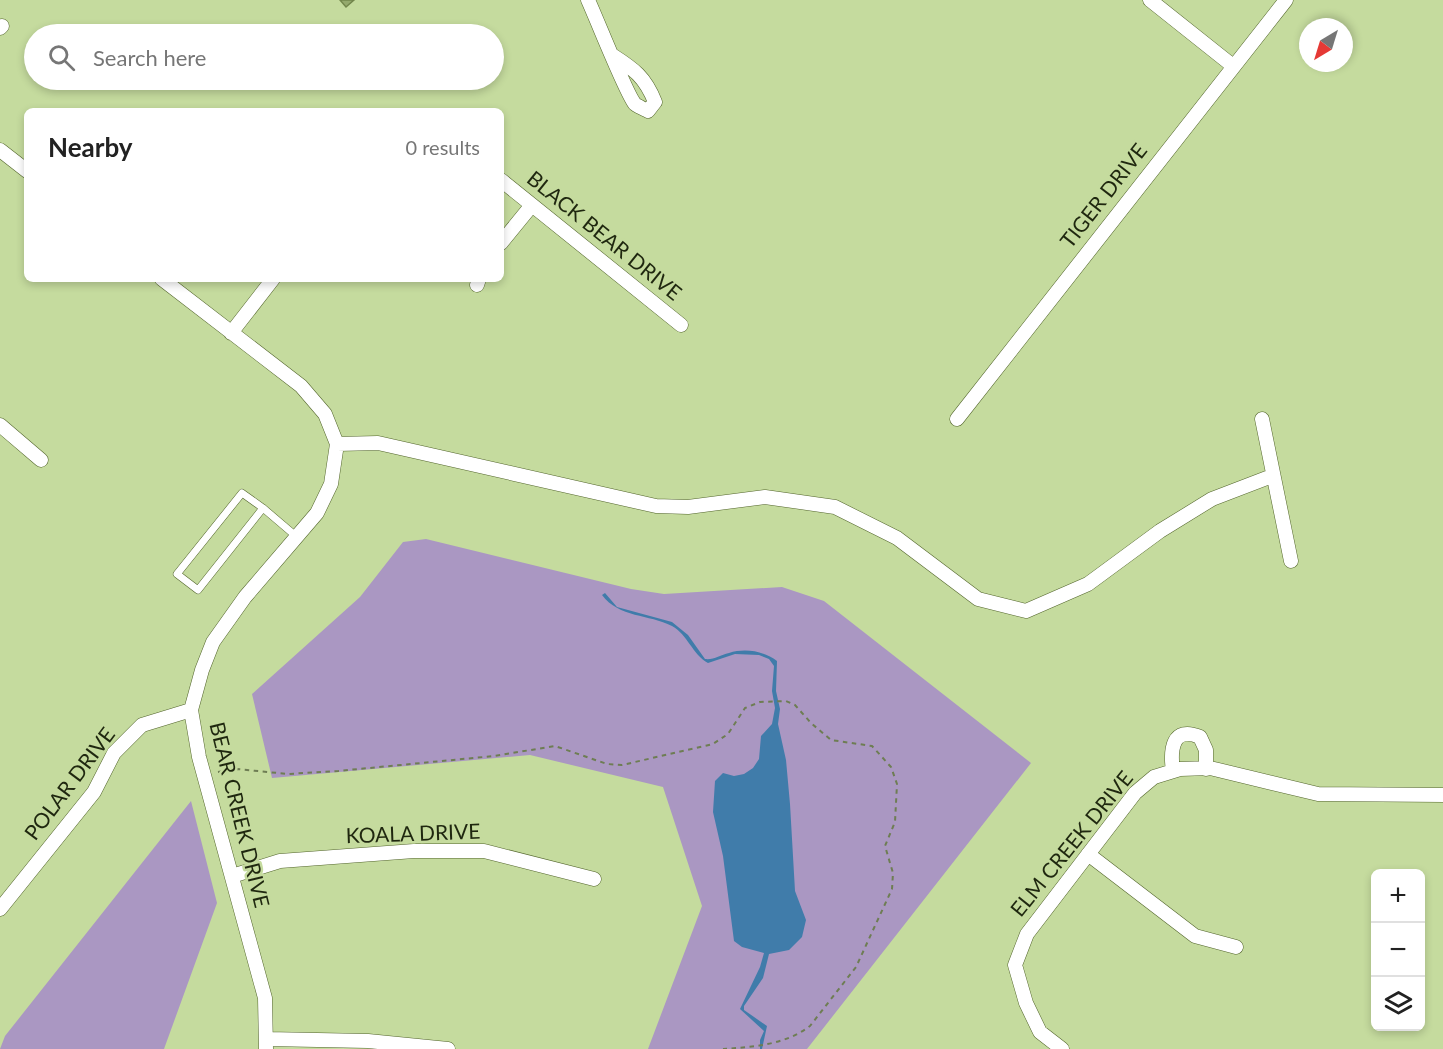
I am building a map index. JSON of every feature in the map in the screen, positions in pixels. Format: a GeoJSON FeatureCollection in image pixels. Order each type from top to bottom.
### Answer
{"type":"FeatureCollection","features":[{"type":"Feature","properties":{"kind":"street"},"geometry":{"type":"LineString","coordinates":[[588,0],[612,55]]}},
{"type":"Feature","properties":{"kind":"street"},"geometry":{"type":"LineString","coordinates":[[1150,0],[1233,66]]}},
{"type":"Feature","properties":{"kind":"street","name":"TIGER DRIVE"},"geometry":{"type":"LineString","coordinates":[[957,419],[1286,0]]}},
{"type":"Feature","properties":{"kind":"street"},"geometry":{"type":"LineString","coordinates":[[0,150],[24,169]]}},
{"type":"Feature","properties":{"kind":"street","name":"BLACK BEAR DRIVE"},"geometry":{"type":"LineString","coordinates":[[504,182],[681,325]]}},
{"type":"Feature","properties":{"kind":"street"},"geometry":{"type":"LineString","coordinates":[[504,239],[532,205]]}},
{"type":"Feature","properties":{"kind":"street"},"geometry":{"type":"LineString","coordinates":[[166,282],[301,386],[325,414],[337,444],[378,443],[656,506],[688,507],[765,497],[835,507],[897,538],[978,599],[1026,611],[1088,584],[1160,531],[1212,499],[1272,476]]}},
{"type":"Feature","properties":{"kind":"street"},"geometry":{"type":"LineString","coordinates":[[231,333],[271,282]]}},
{"type":"Feature","properties":{"kind":"street"},"geometry":{"type":"LineString","coordinates":[[1262,418],[1291,561]]}},
{"type":"Feature","properties":{"kind":"street"},"geometry":{"type":"LineString","coordinates":[[0,425],[41,460]]}},
{"type":"Feature","properties":{"kind":"street","name":"BEAR CREEK DRIVE"},"geometry":{"type":"LineString","coordinates":[[266,1044],[265,998],[199,757],[191,710],[202,670],[213,642],[245,597],[317,513],[331,484],[337,444]]}},
{"type":"Feature","properties":{"kind":"street","name":"POLAR DRIVE"},"geometry":{"type":"LineString","coordinates":[[0,909],[94,792],[114,753],[142,725],[191,710]]}},
{"type":"Feature","properties":{"kind":"street"},"geometry":{"type":"LineString","coordinates":[[1173,771],[1170,754],[1173,744],[1181,735],[1191,733],[1200,737],[1206,750],[1206,769]]}},
{"type":"Feature","properties":{"kind":"street","name":"ELM CREEK DRIVE"},"geometry":{"type":"LineString","coordinates":[[1062,1049],[1041,1032],[1026,1003],[1015,965],[1027,934],[1135,793],[1154,777],[1173,771],[1206,769],[1318,794],[1443,795]]}},
{"type":"Feature","properties":{"kind":"street","name":"KOALA DRIVE"},"geometry":{"type":"LineString","coordinates":[[232,876],[280,861],[414,851],[484,851],[594,879]]}},
{"type":"Feature","properties":{"kind":"street"},"geometry":{"type":"LineString","coordinates":[[1088,854],[1195,936],[1236,946]]}},
{"type":"Feature","properties":{"kind":"street"},"geometry":{"type":"LineString","coordinates":[[266,1044],[368,1041],[448,1049]]}},
{"type":"Feature","properties":{"kind":"lane"},"geometry":{"type":"LineString","coordinates":[[263,508],[198,590],[177,574],[242,493],[263,508],[297,537]]}},
{"type":"Feature","properties":{"kind":"path"},"geometry":{"type":"LineString","coordinates":[[218,772],[237,769],[288,774],[338,771],[494,756],[555,746],[608,764],[622,765],[713,744],[728,734],[744,708],[760,702],[786,701],[795,705],[831,740],[872,746],[891,767],[897,784],[898,806],[896,822],[885,846],[893,873],[892,889],[856,968],[810,1026],[801,1033],[765,1045],[723,1049]]}},
{"type":"Feature","properties":{"kind":"shaded area"},"geometry":{"type":"Polygon","coordinates":[[[426,539],[631,589],[664,594],[782,587],[824,601],[1031,763],[807,1049],[648,1049],[702,906],[663,787],[530,755],[272,778],[252,694],[360,597],[403,542],[426,539]]]}},
{"type":"Feature","properties":{"kind":"shaded area"},"geometry":{"type":"Polygon","coordinates":[[[191,801],[217,903],[164,1049],[0,1049],[5,1036],[191,801]]]}},
{"type":"Feature","properties":{"kind":"water"},"geometry":{"type":"Polygon","coordinates":[[[605,593],[617,607],[672,622],[688,635],[705,659],[735,651],[748,651],[766,655],[777,661],[776,691],[780,709],[778,724],[786,760],[795,891],[806,920],[802,937],[789,950],[769,954],[763,978],[744,1006],[744,1010],[767,1026],[762,1049],[760,1049],[760,1040],[764,1031],[740,1009],[760,967],[764,953],[742,947],[734,941],[723,856],[713,812],[715,781],[723,773],[734,776],[744,774],[753,768],[759,759],[761,736],[772,724],[775,708],[772,691],[774,666],[769,659],[759,655],[735,654],[708,663],[672,626],[617,608],[602,595],[605,593]]]}},
{"type":"Feature","properties":{"kind":"building"},"geometry":{"type":"Polygon","coordinates":[[[340,0],[354,0],[346,7],[340,0]]]}}]}
